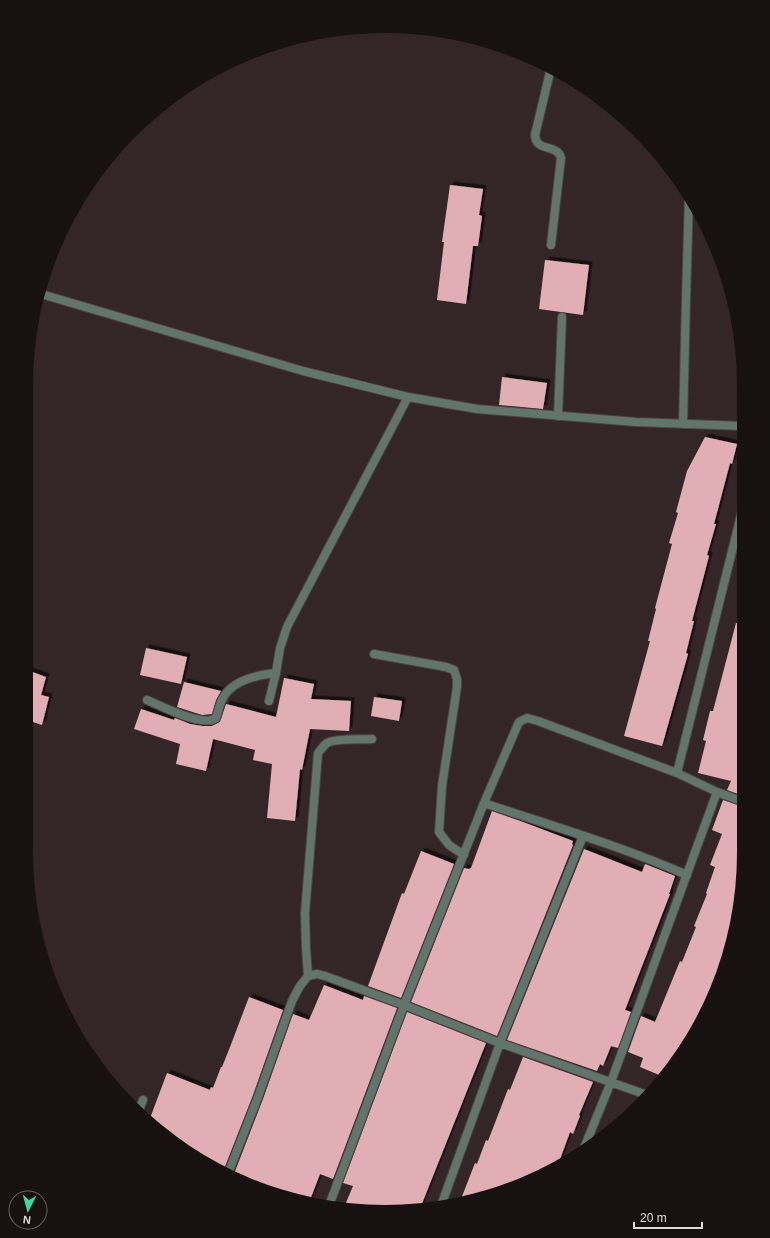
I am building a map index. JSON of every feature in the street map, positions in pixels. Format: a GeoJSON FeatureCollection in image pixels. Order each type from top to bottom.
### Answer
{"type":"FeatureCollection","features":[{"type":"Feature","properties":{"kind":"street"},"geometry":{"type":"LineString","coordinates":[[550,74],[535,140],[538,145],[555,150],[560,154],[561,158],[551,245]]}},
{"type":"Feature","properties":{"kind":"street"},"geometry":{"type":"LineString","coordinates":[[684,424],[689,207]]}},
{"type":"Feature","properties":{"kind":"street"},"geometry":{"type":"LineString","coordinates":[[45,295],[303,371],[408,397],[477,409],[636,422],[737,426]]}},
{"type":"Feature","properties":{"kind":"street"},"geometry":{"type":"LineString","coordinates":[[558,416],[562,317]]}},
{"type":"Feature","properties":{"kind":"street"},"geometry":{"type":"LineString","coordinates":[[269,701],[286,627],[408,397]]}},
{"type":"Feature","properties":{"kind":"street"},"geometry":{"type":"LineString","coordinates":[[677,773],[737,531]]}},
{"type":"Feature","properties":{"kind":"street"},"geometry":{"type":"LineString","coordinates":[[374,654],[446,666],[454,670],[457,679],[457,687],[442,786],[439,832],[449,845],[464,855]]}},
{"type":"Feature","properties":{"kind":"street"},"geometry":{"type":"LineString","coordinates":[[147,700],[177,714],[212,721],[216,718],[226,692],[243,681],[259,675],[276,673]]}},
{"type":"Feature","properties":{"kind":"street"},"geometry":{"type":"LineString","coordinates":[[331,1201],[404,1005],[484,803],[519,722],[527,718],[545,723],[677,773],[737,799]]}},
{"type":"Feature","properties":{"kind":"street"},"geometry":{"type":"LineString","coordinates":[[308,976],[306,913],[318,753],[323,746],[328,743],[372,739]]}},
{"type":"Feature","properties":{"kind":"street"},"geometry":{"type":"LineString","coordinates":[[587,1142],[611,1082],[718,792]]}},
{"type":"Feature","properties":{"kind":"street"},"geometry":{"type":"LineString","coordinates":[[484,803],[658,862],[687,875]]}},
{"type":"Feature","properties":{"kind":"street"},"geometry":{"type":"LineString","coordinates":[[443,1200],[500,1043],[583,836]]}},
{"type":"Feature","properties":{"kind":"street"},"geometry":{"type":"LineString","coordinates":[[230,1169],[258,1097],[292,1001],[300,986],[308,976],[317,974],[404,1005],[500,1043],[642,1093]]}},
{"type":"Feature","properties":{"kind":"street"},"geometry":{"type":"LineString","coordinates":[[141,1106],[143,1100]]}},
{"type":"Feature","properties":{"kind":"building"},"geometry":{"type":"Polygon","coordinates":[[[450,185],[483,189],[479,215],[482,216],[478,246],[473,246],[466,304],[437,300],[444,242],[442,242],[450,185]]]}},
{"type":"Feature","properties":{"kind":"building"},"geometry":{"type":"Polygon","coordinates":[[[545,260],[589,265],[583,315],[539,309],[545,260]]]}},
{"type":"Feature","properties":{"kind":"building"},"geometry":{"type":"Polygon","coordinates":[[[502,377],[547,383],[543,409],[499,405],[502,377]]]}},
{"type":"Feature","properties":{"kind":"building"},"geometry":{"type":"Polygon","coordinates":[[[705,437],[737,444],[732,464],[730,463],[714,524],[716,524],[707,555],[709,556],[692,621],[694,621],[686,653],[688,654],[662,746],[624,736],[650,641],[648,641],[655,608],[672,544],[669,543],[678,513],[676,512],[687,471],[705,437]]]}},
{"type":"Feature","properties":{"kind":"building"},"geometry":{"type":"Polygon","coordinates":[[[737,623],[737,794],[727,790],[731,781],[698,773],[706,741],[703,740],[710,711],[713,711],[737,623]]]}},
{"type":"Feature","properties":{"kind":"building"},"geometry":{"type":"Polygon","coordinates":[[[146,648],[187,657],[181,684],[140,675],[146,648]]]}},
{"type":"Feature","properties":{"kind":"building"},"geometry":{"type":"Polygon","coordinates":[[[33,672],[46,677],[41,695],[49,697],[42,725],[33,722],[33,672]]]}},
{"type":"Feature","properties":{"kind":"building"},"geometry":{"type":"Polygon","coordinates":[[[284,678],[314,684],[311,699],[351,701],[349,731],[310,729],[302,770],[300,769],[295,821],[267,818],[272,764],[253,760],[255,750],[213,739],[206,771],[176,764],[180,744],[134,729],[141,709],[174,720],[175,718],[190,724],[202,726],[212,726],[220,722],[226,704],[276,717],[284,678]]]}},
{"type":"Feature","properties":{"kind":"building"},"geometry":{"type":"Polygon","coordinates":[[[184,682],[221,691],[216,700],[212,714],[202,715],[177,707],[184,682]]]}},
{"type":"Feature","properties":{"kind":"building"},"geometry":{"type":"Polygon","coordinates":[[[374,697],[402,701],[399,721],[371,716],[374,697]]]}},
{"type":"Feature","properties":{"kind":"building"},"geometry":{"type":"Polygon","coordinates":[[[723,800],[737,805],[736,876],[730,922],[718,966],[701,1009],[678,1049],[658,1075],[640,1067],[643,1058],[628,1052],[641,1016],[655,1022],[680,961],[682,962],[696,927],[694,926],[707,894],[706,893],[715,867],[710,865],[722,834],[712,830],[723,800]]]}},
{"type":"Feature","properties":{"kind":"building"},"geometry":{"type":"Polygon","coordinates":[[[492,811],[573,841],[573,845],[497,1036],[411,1002],[464,868],[471,868],[492,811]]]}},
{"type":"Feature","properties":{"kind":"building"},"geometry":{"type":"Polygon","coordinates":[[[584,849],[642,872],[645,864],[675,876],[670,894],[625,1010],[631,1012],[618,1048],[611,1046],[603,1066],[600,1064],[597,1071],[507,1040],[584,849]]]}},
{"type":"Feature","properties":{"kind":"building"},"geometry":{"type":"Polygon","coordinates":[[[421,851],[454,864],[401,998],[368,986],[402,893],[404,894],[421,851]]]}},
{"type":"Feature","properties":{"kind":"building"},"geometry":{"type":"Polygon","coordinates":[[[324,985],[363,1000],[364,996],[397,1008],[333,1179],[320,1174],[311,1197],[272,1186],[235,1172],[263,1099],[293,1014],[309,1020],[324,985]]]}},
{"type":"Feature","properties":{"kind":"building"},"geometry":{"type":"Polygon","coordinates":[[[249,997],[283,1010],[253,1095],[225,1167],[189,1146],[151,1116],[167,1073],[210,1090],[211,1087],[213,1088],[249,997]]]}},
{"type":"Feature","properties":{"kind":"building"},"geometry":{"type":"Polygon","coordinates":[[[407,1012],[486,1043],[422,1203],[385,1205],[346,1203],[353,1186],[343,1183],[407,1012]]]}},
{"type":"Feature","properties":{"kind":"building"},"geometry":{"type":"Polygon","coordinates":[[[523,1057],[593,1082],[579,1115],[580,1116],[573,1134],[570,1132],[560,1158],[520,1178],[462,1196],[475,1163],[477,1164],[486,1140],[488,1141],[508,1089],[510,1090],[523,1057]]]}}]}
